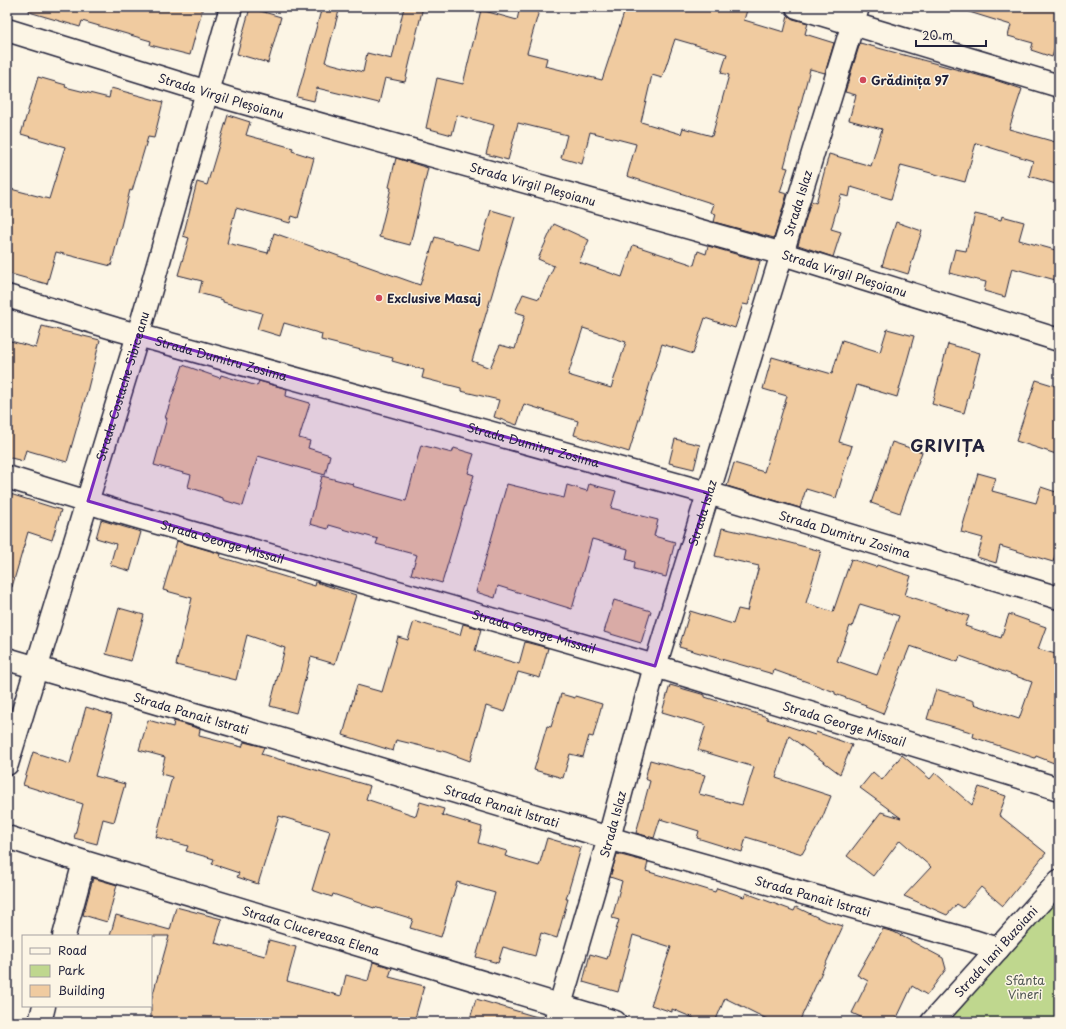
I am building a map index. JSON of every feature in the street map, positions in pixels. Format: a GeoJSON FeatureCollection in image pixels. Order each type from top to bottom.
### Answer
{"type":"FeatureCollection","features":[{"type":"Feature","properties":{"kind":"street","name":"Strada Costache Sibiceanu"},"geometry":{"type":"LineString","coordinates":[[7,764],[138,335],[231,7]]}},
{"type":"Feature","properties":{"kind":"street"},"geometry":{"type":"LineString","coordinates":[[797,7],[856,15],[1059,86]]}},
{"type":"Feature","properties":{"kind":"street","name":"Strada Islaz"},"geometry":{"type":"LineString","coordinates":[[557,1014],[609,838],[655,666],[856,15]]}},
{"type":"Feature","properties":{"kind":"street","name":"Strada Virgil Pleșoianu"},"geometry":{"type":"LineString","coordinates":[[7,30],[206,92],[783,254],[1059,340]]}},
{"type":"Feature","properties":{"kind":"street","name":"Strada Dumitru Zosima"},"geometry":{"type":"LineString","coordinates":[[7,296],[138,335],[708,493],[1059,598]]}},
{"type":"Feature","properties":{"kind":"street","name":"Strada George Missail"},"geometry":{"type":"LineString","coordinates":[[7,477],[113,510],[655,666],[1059,789]]}},
{"type":"Feature","properties":{"kind":"street","name":"Strada Panait Istrati"},"geometry":{"type":"LineString","coordinates":[[7,659],[318,750],[609,838],[973,940],[998,949]]}},
{"type":"Feature","properties":{"kind":"street","name":"Strada Clucereasa Elena"},"geometry":{"type":"LineString","coordinates":[[7,837],[557,1014],[615,1022]]}},
{"type":"Feature","properties":{"kind":"street"},"geometry":{"type":"LineString","coordinates":[[64,935],[84,862]]}},
{"type":"Feature","properties":{"kind":"street","name":"Strada Iani Buzoiani"},"geometry":{"type":"LineString","coordinates":[[932,1022],[1059,881]]}},
{"type":"Feature","properties":{"kind":"street"},"geometry":{"type":"LineString","coordinates":[[40,1022],[44,1007]]}},
{"type":"Feature","properties":{"kind":"highlighted area"},"geometry":{"type":"Polygon","coordinates":[[[138,335],[708,493],[655,666],[88,501],[138,335]]]}},
{"type":"Feature","properties":{"kind":"green space","name":"Sfânta Vineri"},"geometry":{"type":"Polygon","coordinates":[[[1059,897],[1059,1022],[948,1022],[1059,897]]]}},
{"type":"Feature","properties":{"kind":"building"},"geometry":{"type":"Polygon","coordinates":[[[30,7],[203,7],[190,55],[150,45],[151,41],[82,21],[80,27],[29,12],[30,7]]]}},
{"type":"Feature","properties":{"kind":"building"},"geometry":{"type":"Polygon","coordinates":[[[322,7],[340,7],[325,62],[363,72],[367,53],[392,59],[404,7],[423,7],[405,82],[385,78],[379,103],[317,88],[314,101],[297,97],[322,7]]]}},
{"type":"Feature","properties":{"kind":"building"},"geometry":{"type":"Polygon","coordinates":[[[520,7],[540,7],[527,53],[547,58],[545,66],[602,80],[626,7],[748,7],[744,20],[784,32],[788,16],[808,23],[805,34],[834,43],[825,73],[810,69],[784,167],[788,168],[780,192],[787,194],[774,238],[714,222],[716,214],[711,212],[714,204],[627,176],[636,144],[590,132],[582,164],[561,158],[567,135],[518,123],[508,160],[486,154],[494,125],[457,115],[452,135],[426,128],[437,78],[463,84],[481,10],[517,20],[520,7]],[[675,39],[662,78],[652,75],[641,122],[681,134],[683,128],[712,136],[729,75],[721,73],[727,54],[675,39]]]}},
{"type":"Feature","properties":{"kind":"building"},"geometry":{"type":"Polygon","coordinates":[[[967,7],[1059,7],[1059,35],[1052,57],[1031,50],[1033,43],[1008,36],[1011,25],[966,11],[967,7]]]}},
{"type":"Feature","properties":{"kind":"building"},"geometry":{"type":"Polygon","coordinates":[[[250,8],[281,17],[268,63],[237,54],[250,8]]]}},
{"type":"Feature","properties":{"kind":"building"},"geometry":{"type":"Polygon","coordinates":[[[860,43],[992,79],[1022,89],[1009,129],[1059,143],[1059,185],[1029,176],[1033,161],[976,143],[965,182],[901,165],[891,199],[851,187],[849,197],[841,195],[831,229],[841,232],[833,257],[798,245],[811,201],[816,203],[829,154],[871,166],[882,129],[849,120],[856,95],[845,92],[860,43]]]}},
{"type":"Feature","properties":{"kind":"building"},"geometry":{"type":"Polygon","coordinates":[[[38,77],[66,85],[65,87],[109,98],[111,88],[163,102],[154,138],[148,137],[132,191],[130,190],[111,266],[56,252],[47,284],[7,273],[7,188],[49,199],[65,147],[21,134],[38,77]]]}},
{"type":"Feature","properties":{"kind":"building"},"geometry":{"type":"Polygon","coordinates":[[[228,115],[250,122],[246,135],[293,148],[292,151],[314,158],[298,218],[292,216],[290,223],[236,208],[227,243],[268,253],[274,233],[420,285],[435,237],[479,250],[491,210],[515,217],[472,361],[490,368],[500,345],[515,349],[525,315],[515,312],[523,294],[539,299],[554,266],[538,259],[554,224],[589,240],[579,262],[622,277],[633,245],[694,265],[698,251],[706,254],[708,246],[760,261],[748,305],[743,304],[735,328],[705,318],[693,354],[662,344],[629,452],[574,435],[578,421],[524,404],[517,425],[494,417],[499,400],[461,391],[461,388],[422,378],[424,370],[392,361],[393,358],[321,340],[322,334],[284,323],[280,336],[257,329],[262,313],[223,302],[223,300],[199,293],[202,281],[178,275],[189,238],[183,236],[197,182],[207,185],[228,115]],[[583,328],[568,375],[611,388],[626,342],[583,328]]]}},
{"type":"Feature","properties":{"kind":"building"},"geometry":{"type":"Polygon","coordinates":[[[396,158],[428,168],[410,245],[379,237],[391,188],[389,187],[396,158]]]}},
{"type":"Feature","properties":{"kind":"building"},"geometry":{"type":"Polygon","coordinates":[[[975,214],[1001,220],[1002,216],[1024,222],[1019,240],[1059,251],[1059,281],[1012,268],[1005,297],[984,291],[986,282],[949,273],[955,249],[966,251],[975,214]]]}},
{"type":"Feature","properties":{"kind":"building"},"geometry":{"type":"Polygon","coordinates":[[[896,222],[922,231],[908,274],[882,266],[896,222]]]}},
{"type":"Feature","properties":{"kind":"building"},"geometry":{"type":"Polygon","coordinates":[[[42,326],[100,340],[67,462],[26,450],[23,461],[7,457],[7,340],[36,348],[42,326]]]}},
{"type":"Feature","properties":{"kind":"building"},"geometry":{"type":"Polygon","coordinates":[[[887,329],[914,336],[897,397],[857,385],[839,442],[852,446],[836,498],[806,489],[800,508],[727,486],[734,463],[764,472],[787,396],[763,389],[772,357],[832,374],[842,340],[880,352],[887,329]]]}},
{"type":"Feature","properties":{"kind":"building"},"geometry":{"type":"Polygon","coordinates":[[[948,344],[980,353],[964,413],[932,404],[948,344]]]}},
{"type":"Feature","properties":{"kind":"building"},"geometry":{"type":"Polygon","coordinates":[[[183,365],[220,378],[221,375],[257,386],[259,381],[287,389],[286,396],[310,403],[299,438],[310,441],[308,448],[330,455],[325,475],[258,456],[243,506],[188,487],[191,475],[154,465],[167,418],[165,418],[183,365]]]}},
{"type":"Feature","properties":{"kind":"building"},"geometry":{"type":"Polygon","coordinates":[[[1036,380],[1059,387],[1059,444],[1056,454],[1016,441],[1036,380]]]}},
{"type":"Feature","properties":{"kind":"building"},"geometry":{"type":"Polygon","coordinates":[[[675,439],[700,445],[694,469],[669,463],[675,439]]]}},
{"type":"Feature","properties":{"kind":"building"},"geometry":{"type":"Polygon","coordinates":[[[892,442],[922,452],[900,513],[871,503],[892,442]]]}},
{"type":"Feature","properties":{"kind":"building"},"geometry":{"type":"Polygon","coordinates":[[[421,445],[452,453],[454,448],[474,454],[468,473],[474,475],[442,583],[411,574],[417,555],[376,544],[378,539],[329,525],[328,529],[310,524],[322,476],[406,501],[421,445]]]}},
{"type":"Feature","properties":{"kind":"building"},"geometry":{"type":"Polygon","coordinates":[[[978,473],[996,478],[992,491],[1036,503],[1041,487],[1059,493],[1059,543],[1053,562],[1000,546],[996,563],[977,557],[983,538],[961,532],[978,473]]]}},
{"type":"Feature","properties":{"kind":"building"},"geometry":{"type":"Polygon","coordinates":[[[507,484],[564,498],[567,485],[587,491],[589,484],[616,491],[611,508],[658,520],[654,536],[675,542],[666,577],[634,569],[635,562],[626,559],[628,549],[592,539],[572,609],[498,586],[495,598],[476,592],[507,484]]]}},
{"type":"Feature","properties":{"kind":"building"},"geometry":{"type":"Polygon","coordinates":[[[7,493],[61,510],[52,540],[28,532],[12,587],[7,586],[7,493]]]}},
{"type":"Feature","properties":{"kind":"building"},"geometry":{"type":"Polygon","coordinates":[[[101,520],[141,532],[130,571],[110,565],[116,544],[96,538],[101,520]]]}},
{"type":"Feature","properties":{"kind":"building"},"geometry":{"type":"Polygon","coordinates":[[[722,528],[767,537],[821,551],[806,603],[833,612],[851,559],[876,567],[877,565],[911,576],[905,595],[969,616],[965,626],[1001,638],[1009,614],[1046,627],[1038,649],[1059,655],[1059,765],[1036,756],[1035,758],[973,737],[974,733],[927,719],[936,689],[974,701],[974,704],[1019,719],[1032,682],[960,656],[958,662],[910,646],[883,714],[865,707],[866,705],[835,694],[835,692],[774,670],[773,674],[679,647],[690,611],[733,624],[738,609],[747,611],[759,566],[715,556],[722,528]],[[860,604],[837,661],[877,675],[899,616],[860,604]]]}},
{"type":"Feature","properties":{"kind":"building"},"geometry":{"type":"Polygon","coordinates":[[[177,541],[221,554],[220,557],[315,586],[316,582],[356,595],[335,664],[311,657],[296,713],[270,706],[285,648],[247,635],[236,680],[176,665],[192,598],[163,590],[177,541]]]}},
{"type":"Feature","properties":{"kind":"building"},"geometry":{"type":"Polygon","coordinates":[[[614,600],[651,611],[641,643],[604,632],[614,600]]]}},
{"type":"Feature","properties":{"kind":"building"},"geometry":{"type":"Polygon","coordinates":[[[119,608],[144,615],[131,661],[106,654],[119,608]]]}},
{"type":"Feature","properties":{"kind":"building"},"geometry":{"type":"Polygon","coordinates":[[[414,621],[460,635],[463,624],[481,629],[475,651],[519,664],[525,642],[548,648],[540,678],[518,672],[505,712],[486,706],[470,761],[446,752],[396,740],[393,751],[343,735],[357,685],[382,692],[398,637],[408,640],[414,621]]]}},
{"type":"Feature","properties":{"kind":"building"},"geometry":{"type":"Polygon","coordinates":[[[670,685],[705,695],[705,697],[767,717],[767,719],[815,735],[816,732],[852,745],[840,774],[789,736],[776,778],[831,796],[821,821],[802,854],[746,837],[742,852],[697,838],[699,831],[660,819],[654,838],[636,833],[650,781],[645,779],[650,760],[705,775],[699,794],[742,805],[754,767],[698,750],[706,725],[662,712],[670,685]]]}},
{"type":"Feature","properties":{"kind":"building"},"geometry":{"type":"Polygon","coordinates":[[[561,694],[575,698],[575,696],[602,704],[593,737],[589,736],[583,757],[570,754],[563,778],[534,770],[547,726],[551,727],[561,694]]]}},
{"type":"Feature","properties":{"kind":"building"},"geometry":{"type":"Polygon","coordinates":[[[86,707],[112,715],[95,776],[125,784],[114,822],[103,819],[97,844],[74,838],[83,804],[23,785],[33,752],[70,764],[86,707]]]}},
{"type":"Feature","properties":{"kind":"building"},"geometry":{"type":"Polygon","coordinates":[[[148,720],[173,727],[174,721],[200,729],[199,736],[242,747],[244,742],[264,747],[261,754],[370,786],[366,799],[416,816],[420,802],[444,809],[442,815],[482,827],[478,843],[507,851],[505,856],[539,866],[547,838],[581,848],[566,899],[568,899],[557,938],[541,933],[535,956],[503,947],[498,963],[476,957],[495,893],[457,882],[441,937],[410,928],[413,919],[333,894],[332,897],[312,890],[330,831],[279,816],[258,884],[237,877],[239,873],[212,864],[214,859],[186,851],[188,846],[156,837],[172,777],[161,774],[165,757],[139,750],[148,720]]]}},
{"type":"Feature","properties":{"kind":"building"},"geometry":{"type":"Polygon","coordinates":[[[902,755],[930,779],[935,773],[972,805],[979,787],[1006,796],[999,815],[1046,853],[1003,906],[981,887],[963,908],[957,904],[947,915],[904,896],[931,867],[900,840],[873,876],[847,856],[881,812],[901,818],[860,788],[873,772],[882,780],[902,755]]]}},
{"type":"Feature","properties":{"kind":"building"},"geometry":{"type":"Polygon","coordinates":[[[617,854],[648,862],[646,871],[715,892],[717,888],[744,897],[746,893],[794,911],[796,907],[823,920],[843,926],[799,1022],[773,1022],[725,998],[715,1022],[703,1022],[672,1009],[672,1012],[651,1005],[671,947],[633,935],[618,992],[583,982],[590,954],[607,959],[619,920],[612,918],[622,881],[610,877],[617,854]]]}},
{"type":"Feature","properties":{"kind":"building"},"geometry":{"type":"Polygon","coordinates":[[[93,878],[117,885],[107,922],[83,915],[93,878]]]}},
{"type":"Feature","properties":{"kind":"building"},"geometry":{"type":"Polygon","coordinates":[[[176,907],[222,919],[215,943],[265,956],[269,940],[296,947],[287,981],[341,996],[346,975],[368,981],[373,962],[392,968],[389,977],[424,986],[414,1022],[151,1022],[152,997],[169,936],[110,935],[116,915],[170,930],[176,907]]]}},
{"type":"Feature","properties":{"kind":"building"},"geometry":{"type":"Polygon","coordinates":[[[883,929],[894,932],[943,958],[946,969],[927,995],[912,986],[895,1022],[871,1022],[852,1013],[868,981],[857,975],[883,929]]]}},
{"type":"Feature","properties":{"kind":"building"},"geometry":{"type":"Polygon","coordinates":[[[476,999],[537,1017],[536,1022],[469,1022],[476,999]]]}},
{"type":"Feature","properties":{"kind":"place","name":"Grădinița 97"},"geometry":{"type":"Point","coordinates":[863,80]}},
{"type":"Feature","properties":{"kind":"place","name":"Exclusive Masaj"},"geometry":{"type":"Point","coordinates":[379,298]}},
{"type":"Feature","properties":{"kind":"district","name":"GRIVIȚA"},"geometry":{"type":"Point","coordinates":[948,445]}}]}
